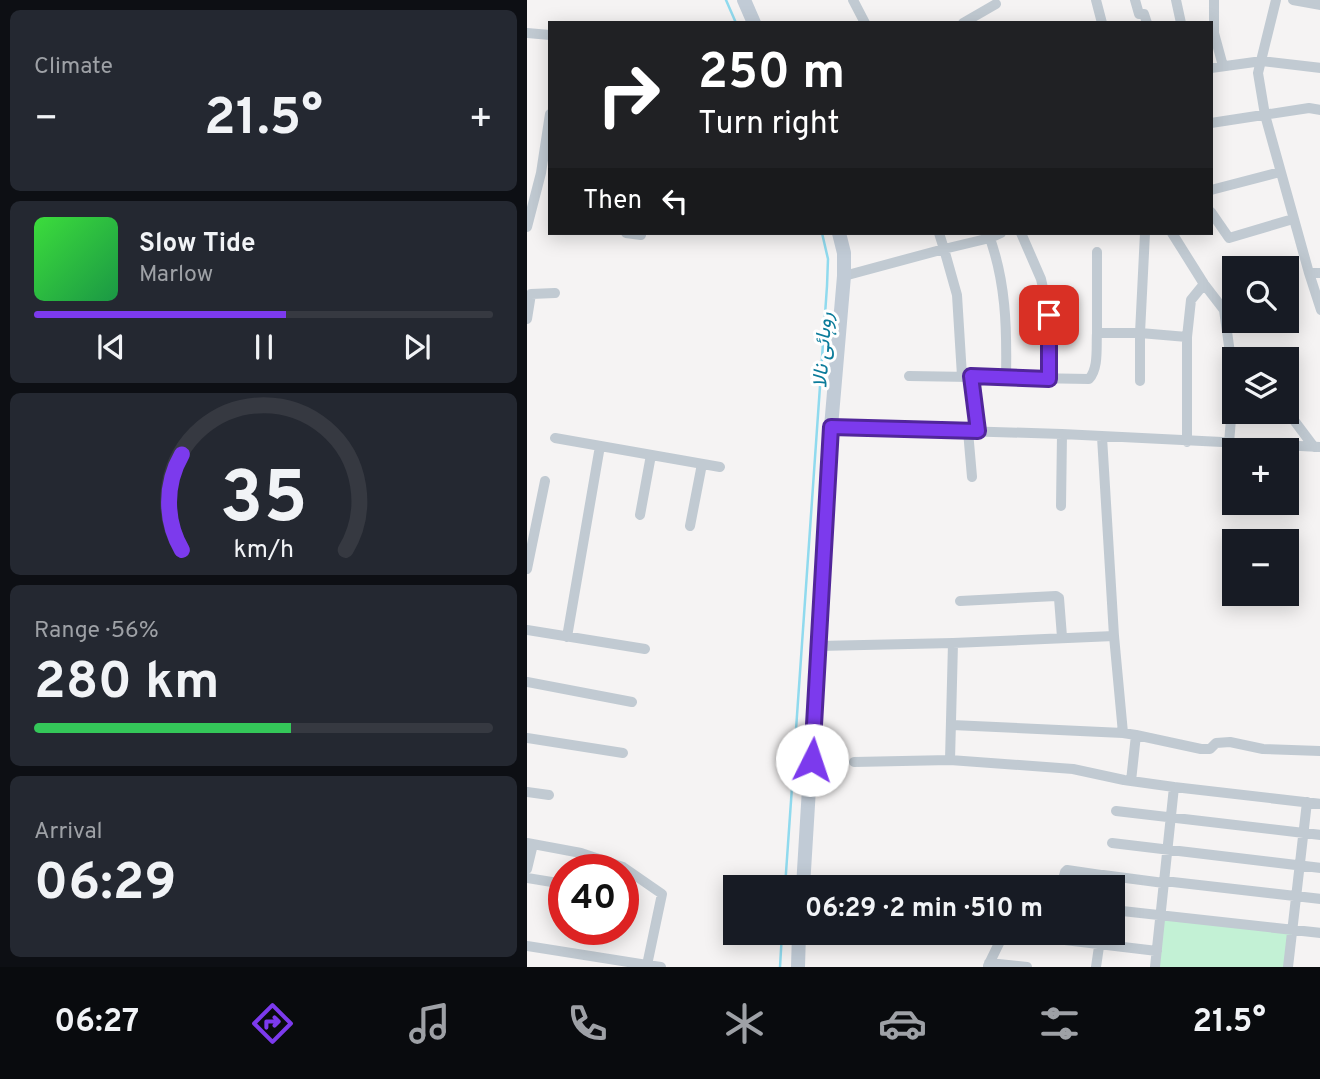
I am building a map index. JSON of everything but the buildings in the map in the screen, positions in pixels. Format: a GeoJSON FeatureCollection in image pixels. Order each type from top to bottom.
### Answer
{"type":"FeatureCollection","features":[{"type":"Feature","properties":{"kind":"street"},"geometry":{"type":"LineString","coordinates":[[745,0],[753,21]]}},
{"type":"Feature","properties":{"kind":"street"},"geometry":{"type":"LineString","coordinates":[[853,0],[862,21]]}},
{"type":"Feature","properties":{"kind":"street"},"geometry":{"type":"LineString","coordinates":[[1096,0],[1101,21]]}},
{"type":"Feature","properties":{"kind":"street"},"geometry":{"type":"LineString","coordinates":[[1135,0],[1139,14],[1144,14],[1146,21]]}},
{"type":"Feature","properties":{"kind":"street"},"geometry":{"type":"LineString","coordinates":[[1176,0],[1181,21]]}},
{"type":"Feature","properties":{"kind":"street"},"geometry":{"type":"LineString","coordinates":[[1214,0],[1214,33],[1223,66]]}},
{"type":"Feature","properties":{"kind":"street"},"geometry":{"type":"LineString","coordinates":[[1276,0],[1258,73],[1265,115],[1293,219],[1315,273],[1320,310]]}},
{"type":"Feature","properties":{"kind":"street"},"geometry":{"type":"LineString","coordinates":[[1293,0],[1320,5]]}},
{"type":"Feature","properties":{"kind":"street"},"geometry":{"type":"LineString","coordinates":[[966,21],[996,4]]}},
{"type":"Feature","properties":{"kind":"street"},"geometry":{"type":"LineString","coordinates":[[527,33],[548,35]]}},
{"type":"Feature","properties":{"kind":"street"},"geometry":{"type":"LineString","coordinates":[[1213,68],[1262,61],[1320,68]]}},
{"type":"Feature","properties":{"kind":"street"},"geometry":{"type":"LineString","coordinates":[[1213,123],[1309,108],[1320,110]]}},
{"type":"Feature","properties":{"kind":"street"},"geometry":{"type":"LineString","coordinates":[[527,226],[541,173],[548,127]]}},
{"type":"Feature","properties":{"kind":"street"},"geometry":{"type":"LineString","coordinates":[[1213,189],[1280,172]]}},
{"type":"Feature","properties":{"kind":"street"},"geometry":{"type":"LineString","coordinates":[[1213,215],[1229,238],[1293,219]]}},
{"type":"Feature","properties":{"kind":"street"},"geometry":{"type":"LineString","coordinates":[[804,875],[831,427],[844,276],[844,253],[840,235]]}},
{"type":"Feature","properties":{"kind":"street"},"geometry":{"type":"LineString","coordinates":[[940,235],[957,295],[973,431],[971,477]]}},
{"type":"Feature","properties":{"kind":"street"},"geometry":{"type":"LineString","coordinates":[[844,276],[988,235],[1003,290],[1007,329],[1006,377]]}},
{"type":"Feature","properties":{"kind":"street"},"geometry":{"type":"LineString","coordinates":[[1022,235],[1041,279],[1049,315],[1049,379]]}},
{"type":"Feature","properties":{"kind":"street"},"geometry":{"type":"LineString","coordinates":[[1139,381],[1145,235]]}},
{"type":"Feature","properties":{"kind":"street"},"geometry":{"type":"LineString","coordinates":[[1173,235],[1224,310],[1229,347]]}},
{"type":"Feature","properties":{"kind":"street"},"geometry":{"type":"LineString","coordinates":[[909,376],[1089,379],[1092,376],[1097,333],[1097,252]]}},
{"type":"Feature","properties":{"kind":"street"},"geometry":{"type":"LineString","coordinates":[[1187,442],[1187,337],[1191,300],[1204,284]]}},
{"type":"Feature","properties":{"kind":"street"},"geometry":{"type":"LineString","coordinates":[[527,319],[531,294],[555,293]]}},
{"type":"Feature","properties":{"kind":"street"},"geometry":{"type":"LineString","coordinates":[[1097,333],[1187,337]]}},
{"type":"Feature","properties":{"kind":"street"},"geometry":{"type":"LineString","coordinates":[[1298,424],[1317,447]]}},
{"type":"Feature","properties":{"kind":"street"},"geometry":{"type":"LineString","coordinates":[[831,427],[1062,434],[1222,443]]}},
{"type":"Feature","properties":{"kind":"street"},"geometry":{"type":"LineString","coordinates":[[1061,506],[1062,434]]}},
{"type":"Feature","properties":{"kind":"street"},"geometry":{"type":"LineString","coordinates":[[1102,437],[1114,636],[1123,733]]}},
{"type":"Feature","properties":{"kind":"street"},"geometry":{"type":"LineString","coordinates":[[555,438],[720,467]]}},
{"type":"Feature","properties":{"kind":"street"},"geometry":{"type":"LineString","coordinates":[[567,636],[600,446]]}},
{"type":"Feature","properties":{"kind":"street"},"geometry":{"type":"LineString","coordinates":[[1299,446],[1317,447]]}},
{"type":"Feature","properties":{"kind":"street"},"geometry":{"type":"LineString","coordinates":[[640,514],[651,455]]}},
{"type":"Feature","properties":{"kind":"street"},"geometry":{"type":"LineString","coordinates":[[690,526],[702,464]]}},
{"type":"Feature","properties":{"kind":"street"},"geometry":{"type":"LineString","coordinates":[[527,564],[545,481]]}},
{"type":"Feature","properties":{"kind":"street"},"geometry":{"type":"LineString","coordinates":[[960,601],[1056,596],[1059,598],[1062,637]]}},
{"type":"Feature","properties":{"kind":"street"},"geometry":{"type":"LineString","coordinates":[[527,630],[645,649]]}},
{"type":"Feature","properties":{"kind":"street"},"geometry":{"type":"LineString","coordinates":[[819,646],[1114,636]]}},
{"type":"Feature","properties":{"kind":"street"},"geometry":{"type":"LineString","coordinates":[[950,760],[952,643]]}},
{"type":"Feature","properties":{"kind":"street"},"geometry":{"type":"LineString","coordinates":[[527,682],[632,702]]}},
{"type":"Feature","properties":{"kind":"street"},"geometry":{"type":"LineString","coordinates":[[952,726],[1123,733],[1201,749],[1210,749],[1216,743],[1230,742],[1263,749],[1320,751]]}},
{"type":"Feature","properties":{"kind":"street"},"geometry":{"type":"LineString","coordinates":[[1131,781],[1135,735]]}},
{"type":"Feature","properties":{"kind":"street"},"geometry":{"type":"LineString","coordinates":[[527,738],[623,754]]}},
{"type":"Feature","properties":{"kind":"street"},"geometry":{"type":"LineString","coordinates":[[854,761],[950,760],[1073,769],[1131,781],[1320,804]]}},
{"type":"Feature","properties":{"kind":"street"},"geometry":{"type":"LineString","coordinates":[[1155,967],[1174,787]]}},
{"type":"Feature","properties":{"kind":"street"},"geometry":{"type":"LineString","coordinates":[[527,792],[549,795]]}},
{"type":"Feature","properties":{"kind":"street"},"geometry":{"type":"LineString","coordinates":[[1299,967],[1288,966],[1307,802]]}},
{"type":"Feature","properties":{"kind":"street"},"geometry":{"type":"LineString","coordinates":[[1116,811],[1320,835]]}},
{"type":"Feature","properties":{"kind":"street"},"geometry":{"type":"LineString","coordinates":[[1111,843],[1320,868]]}},
{"type":"Feature","properties":{"kind":"street"},"geometry":{"type":"LineString","coordinates":[[527,869],[530,844],[581,853],[623,867],[662,894],[647,966]]}},
{"type":"Feature","properties":{"kind":"street"},"geometry":{"type":"LineString","coordinates":[[1065,875],[1066,870],[1097,875]]}},
{"type":"Feature","properties":{"kind":"street"},"geometry":{"type":"LineString","coordinates":[[527,878],[548,881]]}},
{"type":"Feature","properties":{"kind":"street"},"geometry":{"type":"LineString","coordinates":[[1125,878],[1320,899]]}},
{"type":"Feature","properties":{"kind":"street"},"geometry":{"type":"LineString","coordinates":[[1125,911],[1320,933]]}},
{"type":"Feature","properties":{"kind":"street"},"geometry":{"type":"LineString","coordinates":[[1125,944],[1157,951]]}},
{"type":"Feature","properties":{"kind":"street"},"geometry":{"type":"LineString","coordinates":[[798,967],[799,945]]}},
{"type":"Feature","properties":{"kind":"street"},"geometry":{"type":"LineString","coordinates":[[999,945],[988,965],[1027,967]]}},
{"type":"Feature","properties":{"kind":"street"},"geometry":{"type":"LineString","coordinates":[[1096,967],[1100,945]]}},
{"type":"Feature","properties":{"kind":"street"},"geometry":{"type":"LineString","coordinates":[[527,946],[661,967]]}},
{"type":"Feature","properties":{"kind":"green space"},"geometry":{"type":"Polygon","coordinates":[[[1160,915],[1292,930],[1288,967],[1155,967],[1160,915]]]}},
{"type":"Feature","properties":{"kind":"waterway","name":"روہائی نالا"},"geometry":{"type":"LineString","coordinates":[[726,0],[735,21]]}},
{"type":"Feature","properties":{"kind":"waterway","name":"روہائی نالا"},"geometry":{"type":"LineString","coordinates":[[786,875],[827,286],[828,259],[822,235]]}},
{"type":"Feature","properties":{"kind":"waterway","name":"روہائی نالا"},"geometry":{"type":"LineString","coordinates":[[780,967],[781,945]]}},
{"type":"Feature","properties":{"kind":"route"},"geometry":{"type":"LineString","coordinates":[[812,760],[831,427],[978,431],[971,376],[1049,379],[1049,315]]}}]}
